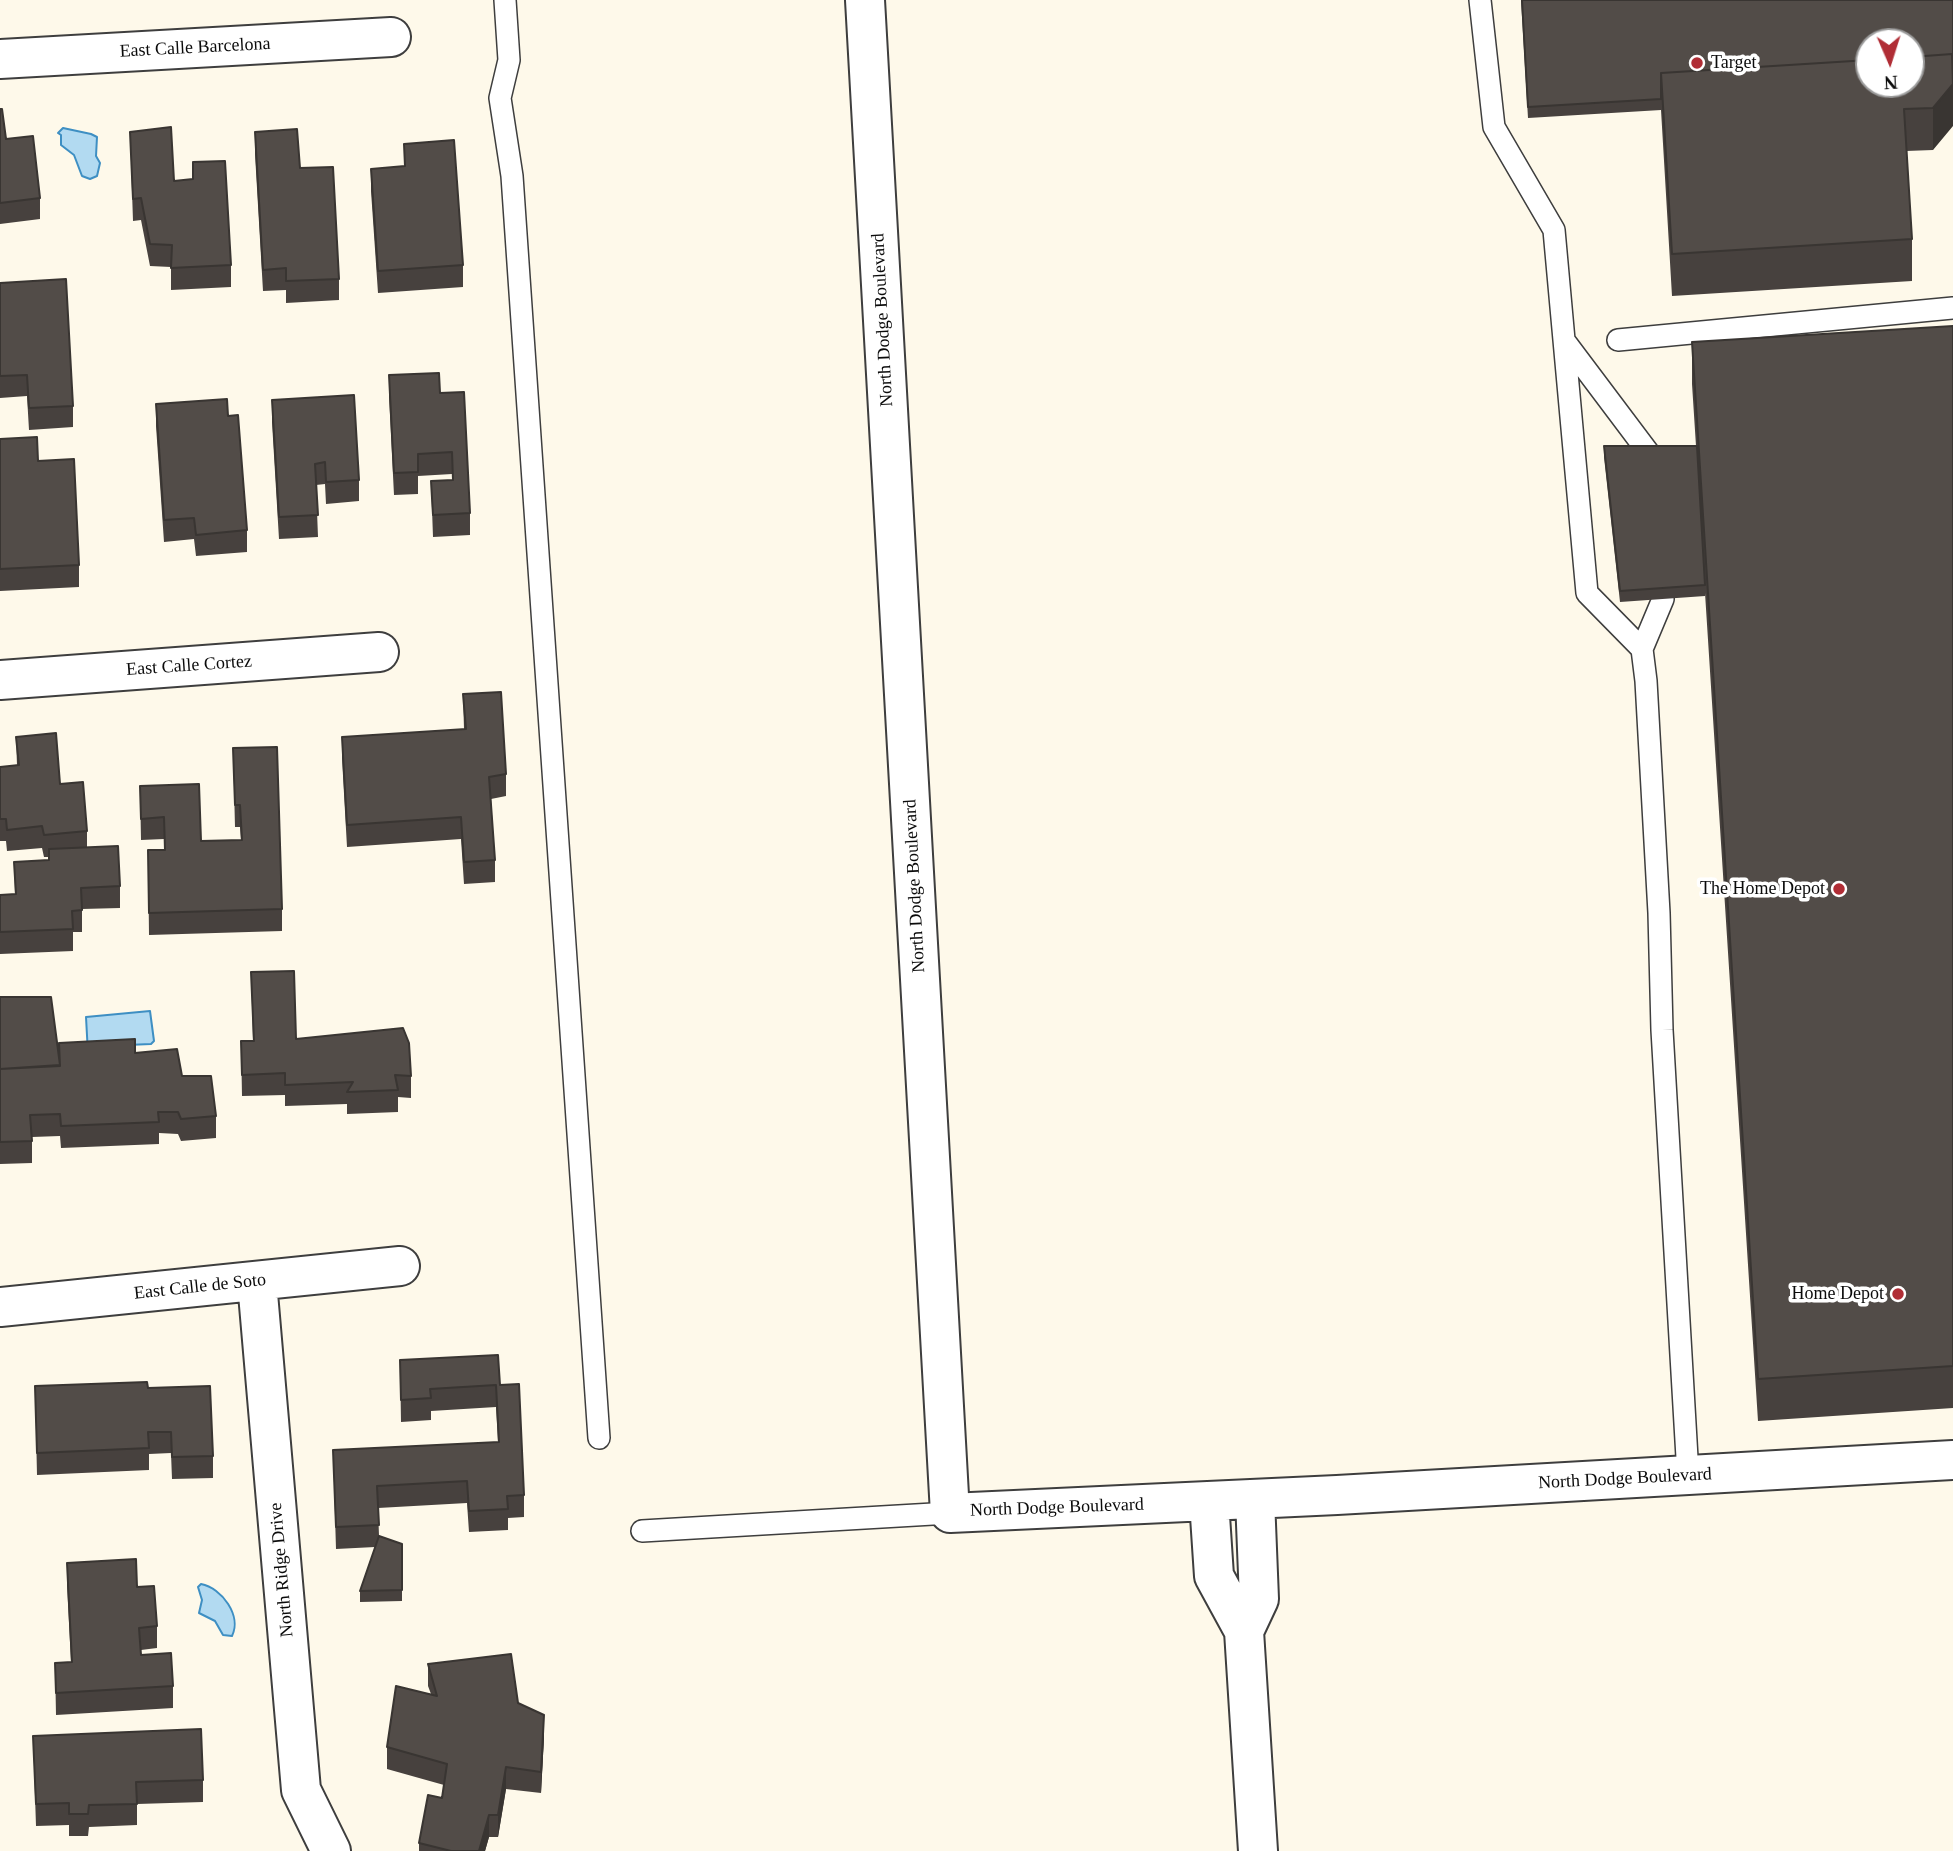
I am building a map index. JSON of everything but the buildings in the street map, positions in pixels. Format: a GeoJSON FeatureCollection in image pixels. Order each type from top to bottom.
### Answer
{"type":"FeatureCollection","features":[{"type":"Feature","properties":{"kind":"street","name":"North Dodge Boulevard"},"geometry":{"type":"LineString","coordinates":[[865,0],[950,1513],[1255,1499],[1953,1460]]}},
{"type":"Feature","properties":{"kind":"street","name":"East Calle Barcelona"},"geometry":{"type":"LineString","coordinates":[[0,59],[391,37]]}},
{"type":"Feature","properties":{"kind":"street","name":"East Calle Cortez"},"geometry":{"type":"LineString","coordinates":[[0,680],[379,652]]}},
{"type":"Feature","properties":{"kind":"street","name":"East Calle de Soto"},"geometry":{"type":"LineString","coordinates":[[0,1307],[400,1266]]}},
{"type":"Feature","properties":{"kind":"street","name":"North Ridge Drive"},"geometry":{"type":"LineString","coordinates":[[257,1282],[301,1790],[331,1851]]}},
{"type":"Feature","properties":{"kind":"street"},"geometry":{"type":"LineString","coordinates":[[1244,1631],[1259,1599],[1255,1499]]}},
{"type":"Feature","properties":{"kind":"street"},"geometry":{"type":"LineString","coordinates":[[1209,1501],[1214,1576],[1244,1631],[1258,1851]]}},
{"type":"Feature","properties":{"kind":"lane"},"geometry":{"type":"LineString","coordinates":[[505,0],[509,60],[500,98],[512,176],[599,1438]]}},
{"type":"Feature","properties":{"kind":"lane"},"geometry":{"type":"LineString","coordinates":[[1480,0],[1494,127],[1554,230],[1587,593],[1642,649]]}},
{"type":"Feature","properties":{"kind":"lane"},"geometry":{"type":"LineString","coordinates":[[1618,340],[1953,308]]}},
{"type":"Feature","properties":{"kind":"lane"},"geometry":{"type":"LineString","coordinates":[[1565,342],[1651,456]]}},
{"type":"Feature","properties":{"kind":"lane"},"geometry":{"type":"LineString","coordinates":[[1663,598],[1642,649],[1659,913],[1662,1030],[1688,1475]]}},
{"type":"Feature","properties":{"kind":"lane"},"geometry":{"type":"LineString","coordinates":[[642,1531],[950,1513]]}},
{"type":"Feature","properties":{"kind":"water"},"geometry":{"type":"Polygon","coordinates":[[[63,128],[97,137],[96,156],[100,163],[97,176],[90,179],[82,176],[74,155],[61,145],[61,135],[58,133],[63,128]]]}},
{"type":"Feature","properties":{"kind":"water"},"geometry":{"type":"Polygon","coordinates":[[[150,1011],[154,1041],[151,1044],[103,1046],[88,1054],[86,1017],[150,1011]]]}},
{"type":"Feature","properties":{"kind":"water"},"geometry":{"type":"Polygon","coordinates":[[[201,1584],[216,1591],[228,1604],[234,1620],[232,1636],[223,1635],[215,1621],[199,1613],[202,1600],[198,1587],[201,1584]]]}},
{"type":"Feature","properties":{"kind":"place","name":"Target"},"geometry":{"type":"Point","coordinates":[1697,63]}},
{"type":"Feature","properties":{"kind":"place","name":"The Home Depot"},"geometry":{"type":"Point","coordinates":[1839,889]}},
{"type":"Feature","properties":{"kind":"place","name":"Home Depot"},"geometry":{"type":"Point","coordinates":[1898,1294]}}]}
